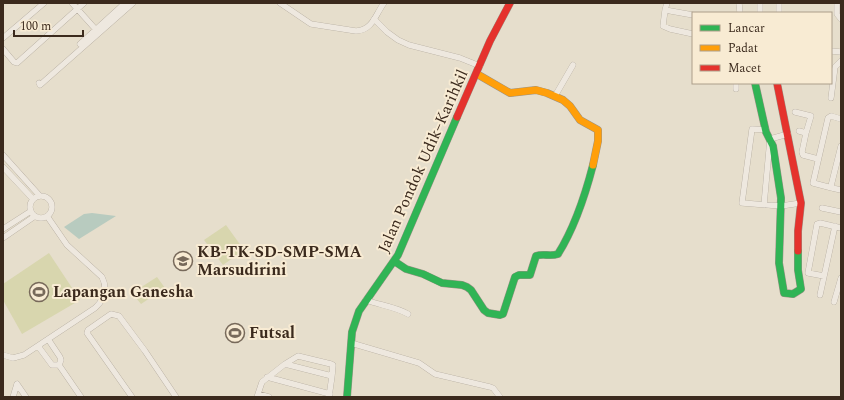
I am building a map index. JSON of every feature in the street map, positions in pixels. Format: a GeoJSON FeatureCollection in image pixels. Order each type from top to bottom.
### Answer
{"type":"FeatureCollection","features":[{"type":"Feature","properties":{"kind":"street"},"geometry":{"type":"LineString","coordinates":[[3,38],[44,3]]}},
{"type":"Feature","properties":{"kind":"street"},"geometry":{"type":"LineString","coordinates":[[72,3],[97,31]]}},
{"type":"Feature","properties":{"kind":"street"},"geometry":{"type":"LineString","coordinates":[[3,49],[14,62],[17,63],[84,3]]}},
{"type":"Feature","properties":{"kind":"street"},"geometry":{"type":"LineString","coordinates":[[125,3],[97,31],[40,85],[38,83],[97,31],[133,3]]}},
{"type":"Feature","properties":{"kind":"street"},"geometry":{"type":"LineString","coordinates":[[280,3],[307,22],[315,25],[359,31],[367,29],[374,19],[381,4]]}},
{"type":"Feature","properties":{"kind":"street","name":"Jalan Pondok Udik–Karihkil"},"geometry":{"type":"LineString","coordinates":[[347,397],[351,343],[354,326],[359,311],[402,247],[490,41],[510,3]]}},
{"type":"Feature","properties":{"kind":"street"},"geometry":{"type":"LineString","coordinates":[[667,3],[662,26],[692,34]]}},
{"type":"Feature","properties":{"kind":"street"},"geometry":{"type":"LineString","coordinates":[[837,3],[837,14],[841,19]]}},
{"type":"Feature","properties":{"kind":"street"},"geometry":{"type":"LineString","coordinates":[[665,10],[692,15]]}},
{"type":"Feature","properties":{"kind":"street"},"geometry":{"type":"LineString","coordinates":[[374,19],[386,32],[409,45],[460,58],[480,66]]}},
{"type":"Feature","properties":{"kind":"street"},"geometry":{"type":"LineString","coordinates":[[831,98],[835,67],[841,61]]}},
{"type":"Feature","properties":{"kind":"street"},"geometry":{"type":"LineString","coordinates":[[555,96],[573,65]]}},
{"type":"Feature","properties":{"kind":"street"},"geometry":{"type":"LineString","coordinates":[[394,261],[406,269],[423,274],[442,283],[467,287],[471,290],[484,310],[494,315],[500,315],[503,314],[514,277],[519,275],[530,275],[536,256],[539,254],[550,257],[558,254],[561,251],[574,223],[590,176],[598,130],[580,120],[568,103],[555,96],[536,90],[510,93],[476,74]]}},
{"type":"Feature","properties":{"kind":"street"},"geometry":{"type":"LineString","coordinates":[[755,84],[766,130],[773,146],[781,206],[779,264],[784,293],[790,294],[796,293],[801,289],[798,270],[798,239],[801,203],[777,84]]}},
{"type":"Feature","properties":{"kind":"street"},"geometry":{"type":"LineString","coordinates":[[795,112],[811,116],[802,152],[803,155],[818,159]]}},
{"type":"Feature","properties":{"kind":"street"},"geometry":{"type":"LineString","coordinates":[[839,118],[831,116],[828,118],[813,183],[841,190]]}},
{"type":"Feature","properties":{"kind":"street"},"geometry":{"type":"LineString","coordinates":[[766,130],[752,129],[742,203],[781,206],[801,203]]}},
{"type":"Feature","properties":{"kind":"street"},"geometry":{"type":"LineString","coordinates":[[799,131],[806,133]]}},
{"type":"Feature","properties":{"kind":"street"},"geometry":{"type":"LineString","coordinates":[[770,139],[788,134]]}},
{"type":"Feature","properties":{"kind":"street"},"geometry":{"type":"LineString","coordinates":[[764,205],[770,139]]}},
{"type":"Feature","properties":{"kind":"street"},"geometry":{"type":"LineString","coordinates":[[832,188],[832,182],[841,146]]}},
{"type":"Feature","properties":{"kind":"street"},"geometry":{"type":"LineString","coordinates":[[3,155],[39,195],[45,196],[50,200],[52,206],[51,212],[47,216],[41,218],[35,216],[31,211],[30,205],[33,199],[39,195]]}},
{"type":"Feature","properties":{"kind":"street"},"geometry":{"type":"LineString","coordinates":[[3,167],[33,199]]}},
{"type":"Feature","properties":{"kind":"street"},"geometry":{"type":"LineString","coordinates":[[822,208],[841,212]]}},
{"type":"Feature","properties":{"kind":"street"},"geometry":{"type":"LineString","coordinates":[[3,229],[31,211]]}},
{"type":"Feature","properties":{"kind":"street"},"geometry":{"type":"LineString","coordinates":[[3,238],[35,216]]}},
{"type":"Feature","properties":{"kind":"street"},"geometry":{"type":"LineString","coordinates":[[3,354],[13,358],[18,357],[38,346],[95,308],[103,299],[106,288],[102,277],[67,245],[47,216]]}},
{"type":"Feature","properties":{"kind":"street"},"geometry":{"type":"LineString","coordinates":[[824,276],[808,273],[817,224],[820,223],[841,228]]}},
{"type":"Feature","properties":{"kind":"street"},"geometry":{"type":"LineString","coordinates":[[820,295],[835,226]]}},
{"type":"Feature","properties":{"kind":"street"},"geometry":{"type":"LineString","coordinates":[[834,302],[841,278]]}},
{"type":"Feature","properties":{"kind":"street"},"geometry":{"type":"LineString","coordinates":[[366,300],[408,314]]}},
{"type":"Feature","properties":{"kind":"street"},"geometry":{"type":"LineString","coordinates":[[132,397],[87,333],[88,330],[111,314],[119,316],[176,397]]}},
{"type":"Feature","properties":{"kind":"street"},"geometry":{"type":"LineString","coordinates":[[48,339],[60,357],[61,360],[59,365]]}},
{"type":"Feature","properties":{"kind":"street"},"geometry":{"type":"LineString","coordinates":[[351,343],[419,363],[435,374],[490,387],[495,390],[500,397]]}},
{"type":"Feature","properties":{"kind":"street"},"geometry":{"type":"LineString","coordinates":[[38,346],[52,365],[59,365]]}},
{"type":"Feature","properties":{"kind":"street"},"geometry":{"type":"LineString","coordinates":[[267,377],[330,395],[333,366],[331,364],[298,356],[267,377],[260,385],[257,395],[269,397]]}},
{"type":"Feature","properties":{"kind":"street"},"geometry":{"type":"LineString","coordinates":[[285,364],[332,376]]}},
{"type":"Feature","properties":{"kind":"street"},"geometry":{"type":"LineString","coordinates":[[59,365],[81,397]]}},
{"type":"Feature","properties":{"kind":"street"},"geometry":{"type":"LineString","coordinates":[[13,397],[17,384],[26,397]]}},
{"type":"Feature","properties":{"kind":"shaded area"},"geometry":{"type":"Polygon","coordinates":[[[92,213],[116,216],[79,239],[64,227],[84,214],[92,213]]]}},
{"type":"Feature","properties":{"kind":"shaded area"},"geometry":{"type":"Polygon","coordinates":[[[226,225],[244,250],[223,265],[204,240],[226,225]]]}},
{"type":"Feature","properties":{"kind":"shaded area","name":"Lapangan Ganesha"},"geometry":{"type":"Polygon","coordinates":[[[49,253],[80,300],[22,334],[3,300],[3,284],[49,253]]]}},
{"type":"Feature","properties":{"kind":"shaded area"},"geometry":{"type":"Polygon","coordinates":[[[157,277],[165,288],[141,304],[132,293],[157,277]]]}},
{"type":"Feature","properties":{"kind":"traffic: fast"},"geometry":{"type":"LineString","coordinates":[[755,84],[766,132],[773,146],[781,198],[779,263],[784,293],[793,294],[801,289],[798,270],[798,251]]}},
{"type":"Feature","properties":{"kind":"traffic: fast"},"geometry":{"type":"LineString","coordinates":[[347,397],[352,332],[359,311],[398,255],[457,117]]}},
{"type":"Feature","properties":{"kind":"traffic: fast"},"geometry":{"type":"LineString","coordinates":[[394,261],[406,269],[423,274],[442,283],[467,287],[471,290],[484,310],[488,313],[503,314],[515,277],[519,275],[530,275],[536,256],[558,254],[570,233],[579,211],[593,165]]}},
{"type":"Feature","properties":{"kind":"traffic: slow"},"geometry":{"type":"LineString","coordinates":[[477,74],[510,93],[536,90],[563,100],[570,106],[580,120],[598,130],[598,141],[593,165]]}},
{"type":"Feature","properties":{"kind":"traffic: jam"},"geometry":{"type":"LineString","coordinates":[[457,117],[490,41],[510,3]]}},
{"type":"Feature","properties":{"kind":"traffic: jam"},"geometry":{"type":"LineString","coordinates":[[777,84],[801,203],[798,231],[798,251]]}},
{"type":"Feature","properties":{"kind":"place","name":"KB-TK-SD-SMP-SMA Marsudirini"},"geometry":{"type":"Point","coordinates":[183,261]}},
{"type":"Feature","properties":{"kind":"place","name":"Lapangan Ganesha"},"geometry":{"type":"Point","coordinates":[39,292]}},
{"type":"Feature","properties":{"kind":"place","name":"Futsal"},"geometry":{"type":"Point","coordinates":[235,333]}}]}
